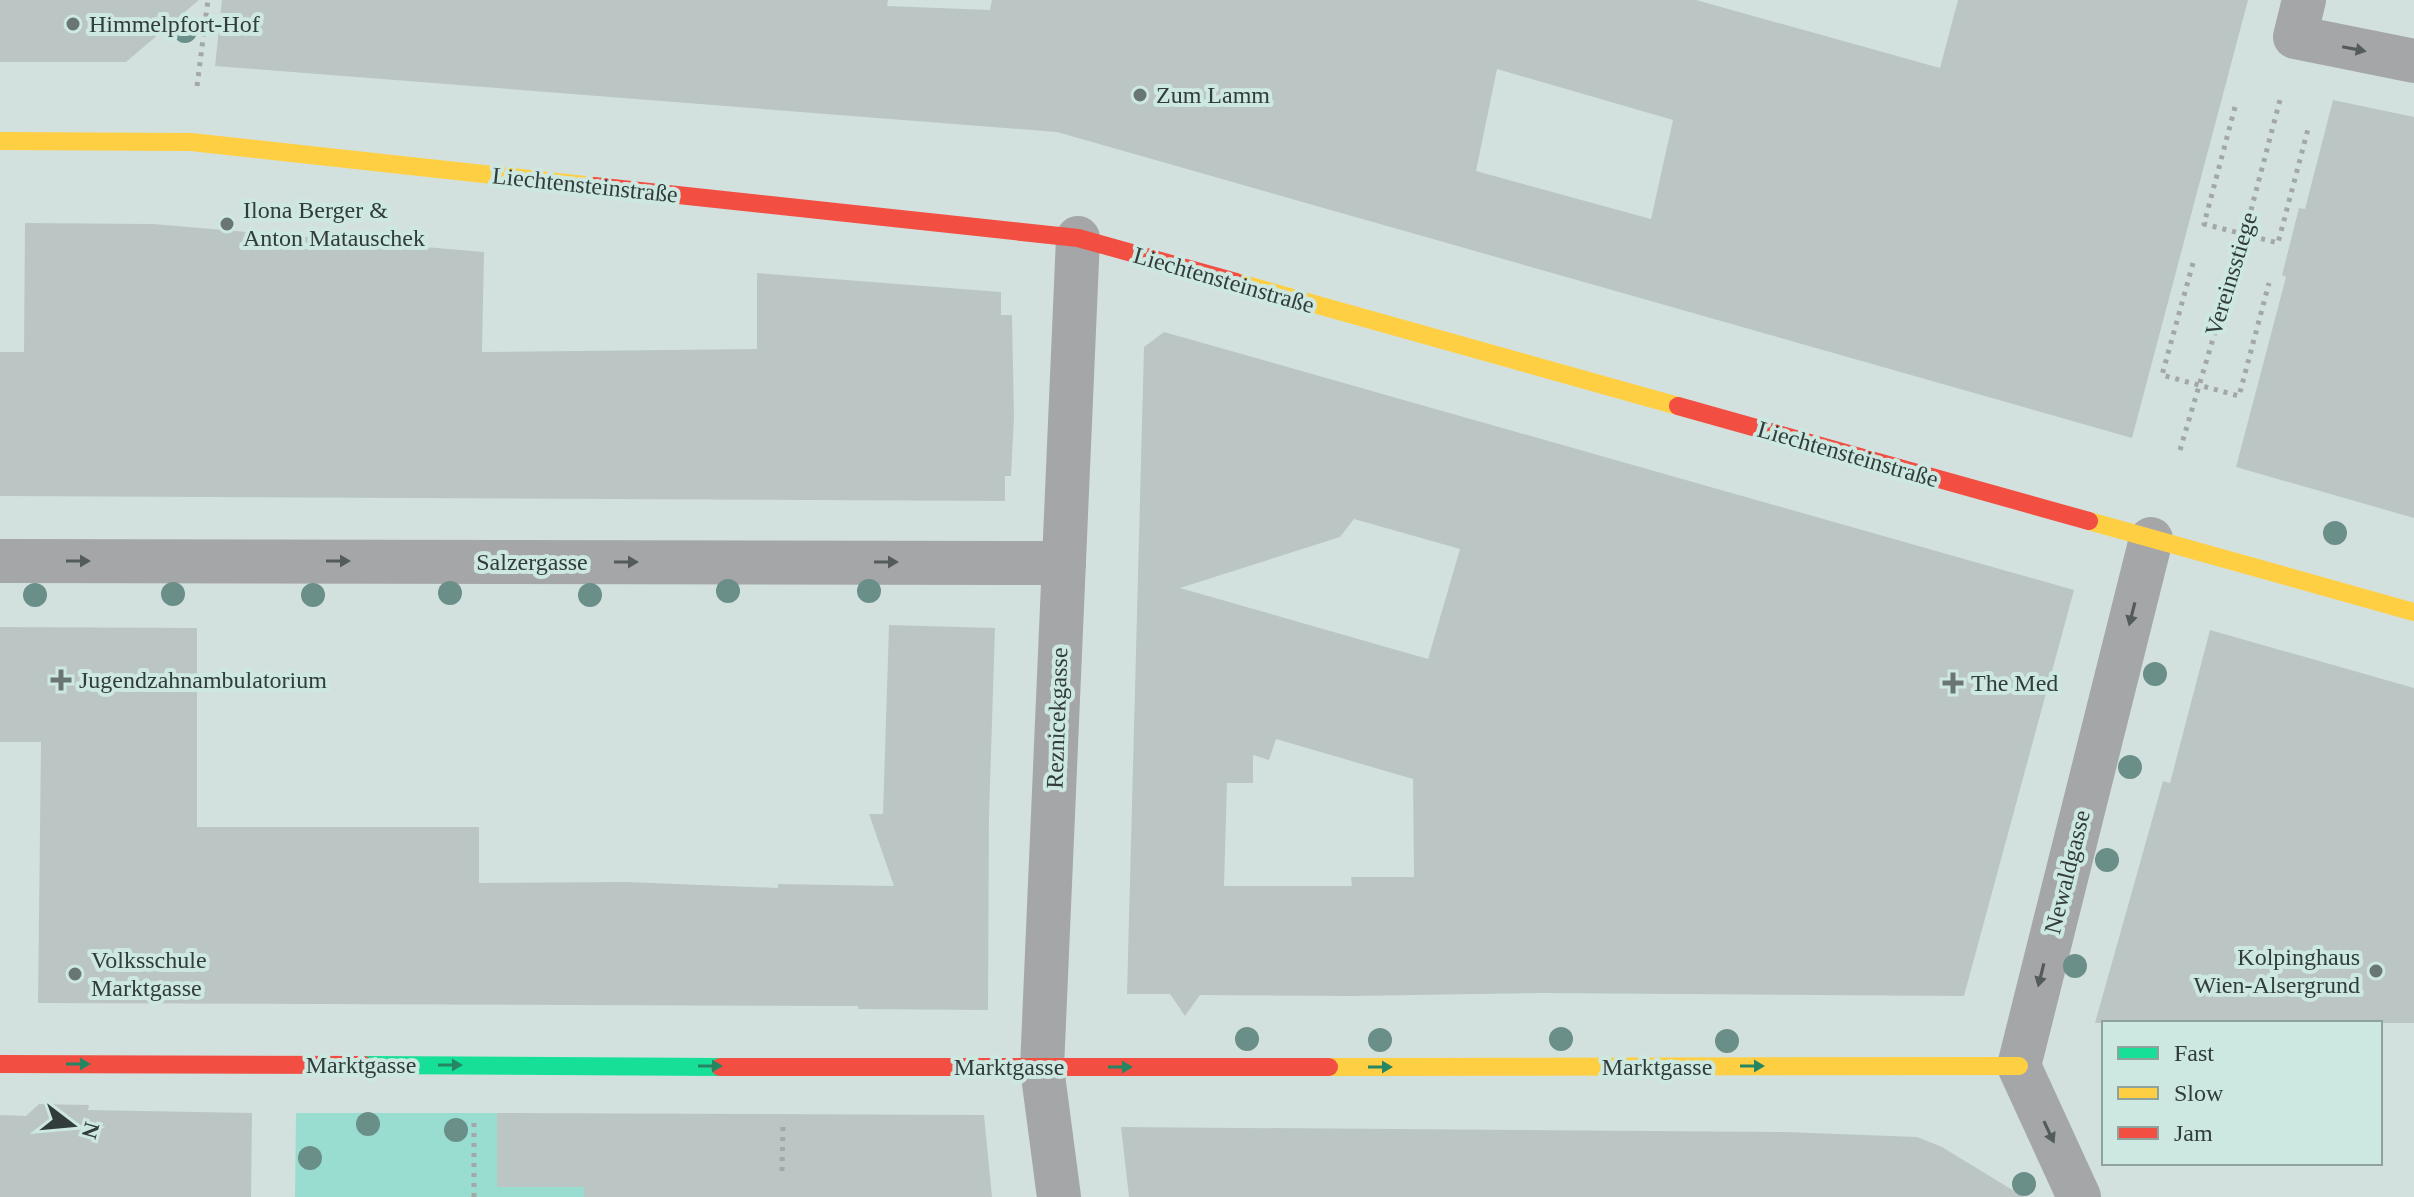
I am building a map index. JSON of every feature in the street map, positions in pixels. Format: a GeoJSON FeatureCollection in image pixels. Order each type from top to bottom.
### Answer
{"type":"FeatureCollection","features":[{"type":"Feature","properties":{"kind":"street"},"geometry":{"type":"LineString","coordinates":[[2299,19],[2414,61]]}},
{"type":"Feature","properties":{"kind":"street","name":"Liechtensteinstraße"},"geometry":{"type":"LineString","coordinates":[[0,141],[191,142],[1078,238],[2414,612]]}},
{"type":"Feature","properties":{"kind":"street","name":"Reznicekgasse"},"geometry":{"type":"LineString","coordinates":[[1059,1197],[1042,1068],[1078,238]]}},
{"type":"Feature","properties":{"kind":"street","name":"Newaldgasse"},"geometry":{"type":"LineString","coordinates":[[2019,1066],[2151,539]]}},
{"type":"Feature","properties":{"kind":"street","name":"Salzergasse"},"geometry":{"type":"LineString","coordinates":[[0,561],[1064,563]]}},
{"type":"Feature","properties":{"kind":"street","name":"Marktgasse"},"geometry":{"type":"LineString","coordinates":[[0,1064],[1042,1068],[2019,1066]]}},
{"type":"Feature","properties":{"kind":"street"},"geometry":{"type":"LineString","coordinates":[[2019,1066],[2079,1197]]}},
{"type":"Feature","properties":{"kind":"path"},"geometry":{"type":"LineString","coordinates":[[191,142],[208,0]]}},
{"type":"Feature","properties":{"kind":"path","name":"Vereinsstiege"},"geometry":{"type":"LineString","coordinates":[[2180,450],[2281,96]]}},
{"type":"Feature","properties":{"kind":"path"},"geometry":{"type":"LineString","coordinates":[[2235,107],[2204,224],[2278,243],[2308,129]]}},
{"type":"Feature","properties":{"kind":"path"},"geometry":{"type":"LineString","coordinates":[[2193,263],[2162,375],[2197,385],[2239,396],[2269,283]]}},
{"type":"Feature","properties":{"kind":"path"},"geometry":{"type":"LineString","coordinates":[[474,1197],[475,1065]]}},
{"type":"Feature","properties":{"kind":"path"},"geometry":{"type":"LineString","coordinates":[[782,1171],[783,1132]]}},
{"type":"Feature","properties":{"kind":"green space"},"geometry":{"type":"Polygon","coordinates":[[[296,1113],[497,1113],[497,1187],[584,1187],[584,1197],[295,1197],[296,1113]]]}},
{"type":"Feature","properties":{"kind":"building","name":"Himmelpfort-Hof"},"geometry":{"type":"Polygon","coordinates":[[[0,0],[199,0],[126,62],[0,62],[0,0]]]}},
{"type":"Feature","properties":{"kind":"building"},"geometry":{"type":"Polygon","coordinates":[[[222,0],[888,0],[887,6],[990,10],[992,0],[1696,0],[1940,68],[1958,0],[2248,0],[2132,438],[1057,132],[215,66],[222,0]],[[1497,69],[1476,171],[1651,219],[1673,120],[1497,69]]]}},
{"type":"Feature","properties":{"kind":"building"},"geometry":{"type":"Polygon","coordinates":[[[2333,100],[2414,117],[2414,518],[2236,467],[2286,277],[2282,275],[2299,208],[2305,209],[2333,100]]]}},
{"type":"Feature","properties":{"kind":"building"},"geometry":{"type":"Polygon","coordinates":[[[25,223],[153,224],[484,252],[482,352],[757,349],[757,273],[1001,292],[1001,315],[1012,315],[1014,417],[1011,476],[1005,476],[1005,501],[0,496],[0,352],[24,352],[25,223]]]}},
{"type":"Feature","properties":{"kind":"building"},"geometry":{"type":"Polygon","coordinates":[[[1164,332],[2074,590],[1964,996],[1543,993],[1200,995],[1185,1016],[1170,994],[1127,994],[1144,347],[1164,332]],[[1354,519],[1340,537],[1180,588],[1428,659],[1460,549],[1354,519]],[[1276,739],[1269,760],[1253,755],[1253,783],[1227,783],[1224,886],[1352,886],[1351,877],[1414,877],[1413,779],[1276,739]]]}},
{"type":"Feature","properties":{"kind":"building"},"geometry":{"type":"Polygon","coordinates":[[[889,625],[995,628],[989,816],[988,1010],[858,1009],[858,1006],[38,1003],[41,742],[0,742],[0,627],[197,628],[197,827],[479,827],[479,883],[627,882],[778,888],[778,884],[894,886],[869,814],[883,814],[889,625]]]}},
{"type":"Feature","properties":{"kind":"building"},"geometry":{"type":"Polygon","coordinates":[[[2210,630],[2414,688],[2414,1023],[2095,1023],[2163,781],[2170,783],[2210,630]]]}},
{"type":"Feature","properties":{"kind":"building"},"geometry":{"type":"Polygon","coordinates":[[[39,1104],[89,1105],[88,1110],[252,1113],[251,1197],[0,1197],[0,1115],[26,1116],[39,1104]]]}},
{"type":"Feature","properties":{"kind":"building"},"geometry":{"type":"Polygon","coordinates":[[[497,1113],[984,1115],[992,1197],[584,1197],[584,1187],[497,1187],[497,1113]]]}},
{"type":"Feature","properties":{"kind":"building"},"geometry":{"type":"Polygon","coordinates":[[[1121,1127],[1785,1132],[1917,1137],[1942,1147],[2024,1197],[1129,1197],[1121,1127]]]}},
{"type":"Feature","properties":{"kind":"traffic: fast"},"geometry":{"type":"LineString","coordinates":[[364,1065],[720,1067]]}},
{"type":"Feature","properties":{"kind":"traffic: slow"},"geometry":{"type":"LineString","coordinates":[[0,141],[191,142],[594,186]]}},
{"type":"Feature","properties":{"kind":"traffic: slow"},"geometry":{"type":"LineString","coordinates":[[1236,282],[1678,406]]}},
{"type":"Feature","properties":{"kind":"traffic: slow"},"geometry":{"type":"LineString","coordinates":[[2089,521],[2414,612]]}},
{"type":"Feature","properties":{"kind":"traffic: slow"},"geometry":{"type":"LineString","coordinates":[[1329,1067],[2019,1066]]}},
{"type":"Feature","properties":{"kind":"traffic: jam"},"geometry":{"type":"LineString","coordinates":[[594,186],[1078,238],[1236,282]]}},
{"type":"Feature","properties":{"kind":"traffic: jam"},"geometry":{"type":"LineString","coordinates":[[1678,406],[2089,521]]}},
{"type":"Feature","properties":{"kind":"traffic: jam"},"geometry":{"type":"LineString","coordinates":[[0,1064],[364,1065]]}},
{"type":"Feature","properties":{"kind":"traffic: jam"},"geometry":{"type":"LineString","coordinates":[[720,1067],[1329,1067]]}},
{"type":"Feature","properties":{"kind":"place","name":"Himmelpfort-Hof"},"geometry":{"type":"Point","coordinates":[73,24]}},
{"type":"Feature","properties":{"kind":"place","name":"Zum Lamm"},"geometry":{"type":"Point","coordinates":[1140,95]}},
{"type":"Feature","properties":{"kind":"place","name":"Ilona Berger & Anton Matauschek"},"geometry":{"type":"Point","coordinates":[227,224]}},
{"type":"Feature","properties":{"kind":"place","name":"Jugendzahnambulatorium"},"geometry":{"type":"Point","coordinates":[61,680]}},
{"type":"Feature","properties":{"kind":"place","name":"The Med"},"geometry":{"type":"Point","coordinates":[1953,683]}},
{"type":"Feature","properties":{"kind":"place","name":"Kolpinghaus Wien-Alsergrund"},"geometry":{"type":"Point","coordinates":[2376,971]}},
{"type":"Feature","properties":{"kind":"place","name":"Volksschule Marktgasse"},"geometry":{"type":"Point","coordinates":[75,974]}}]}
